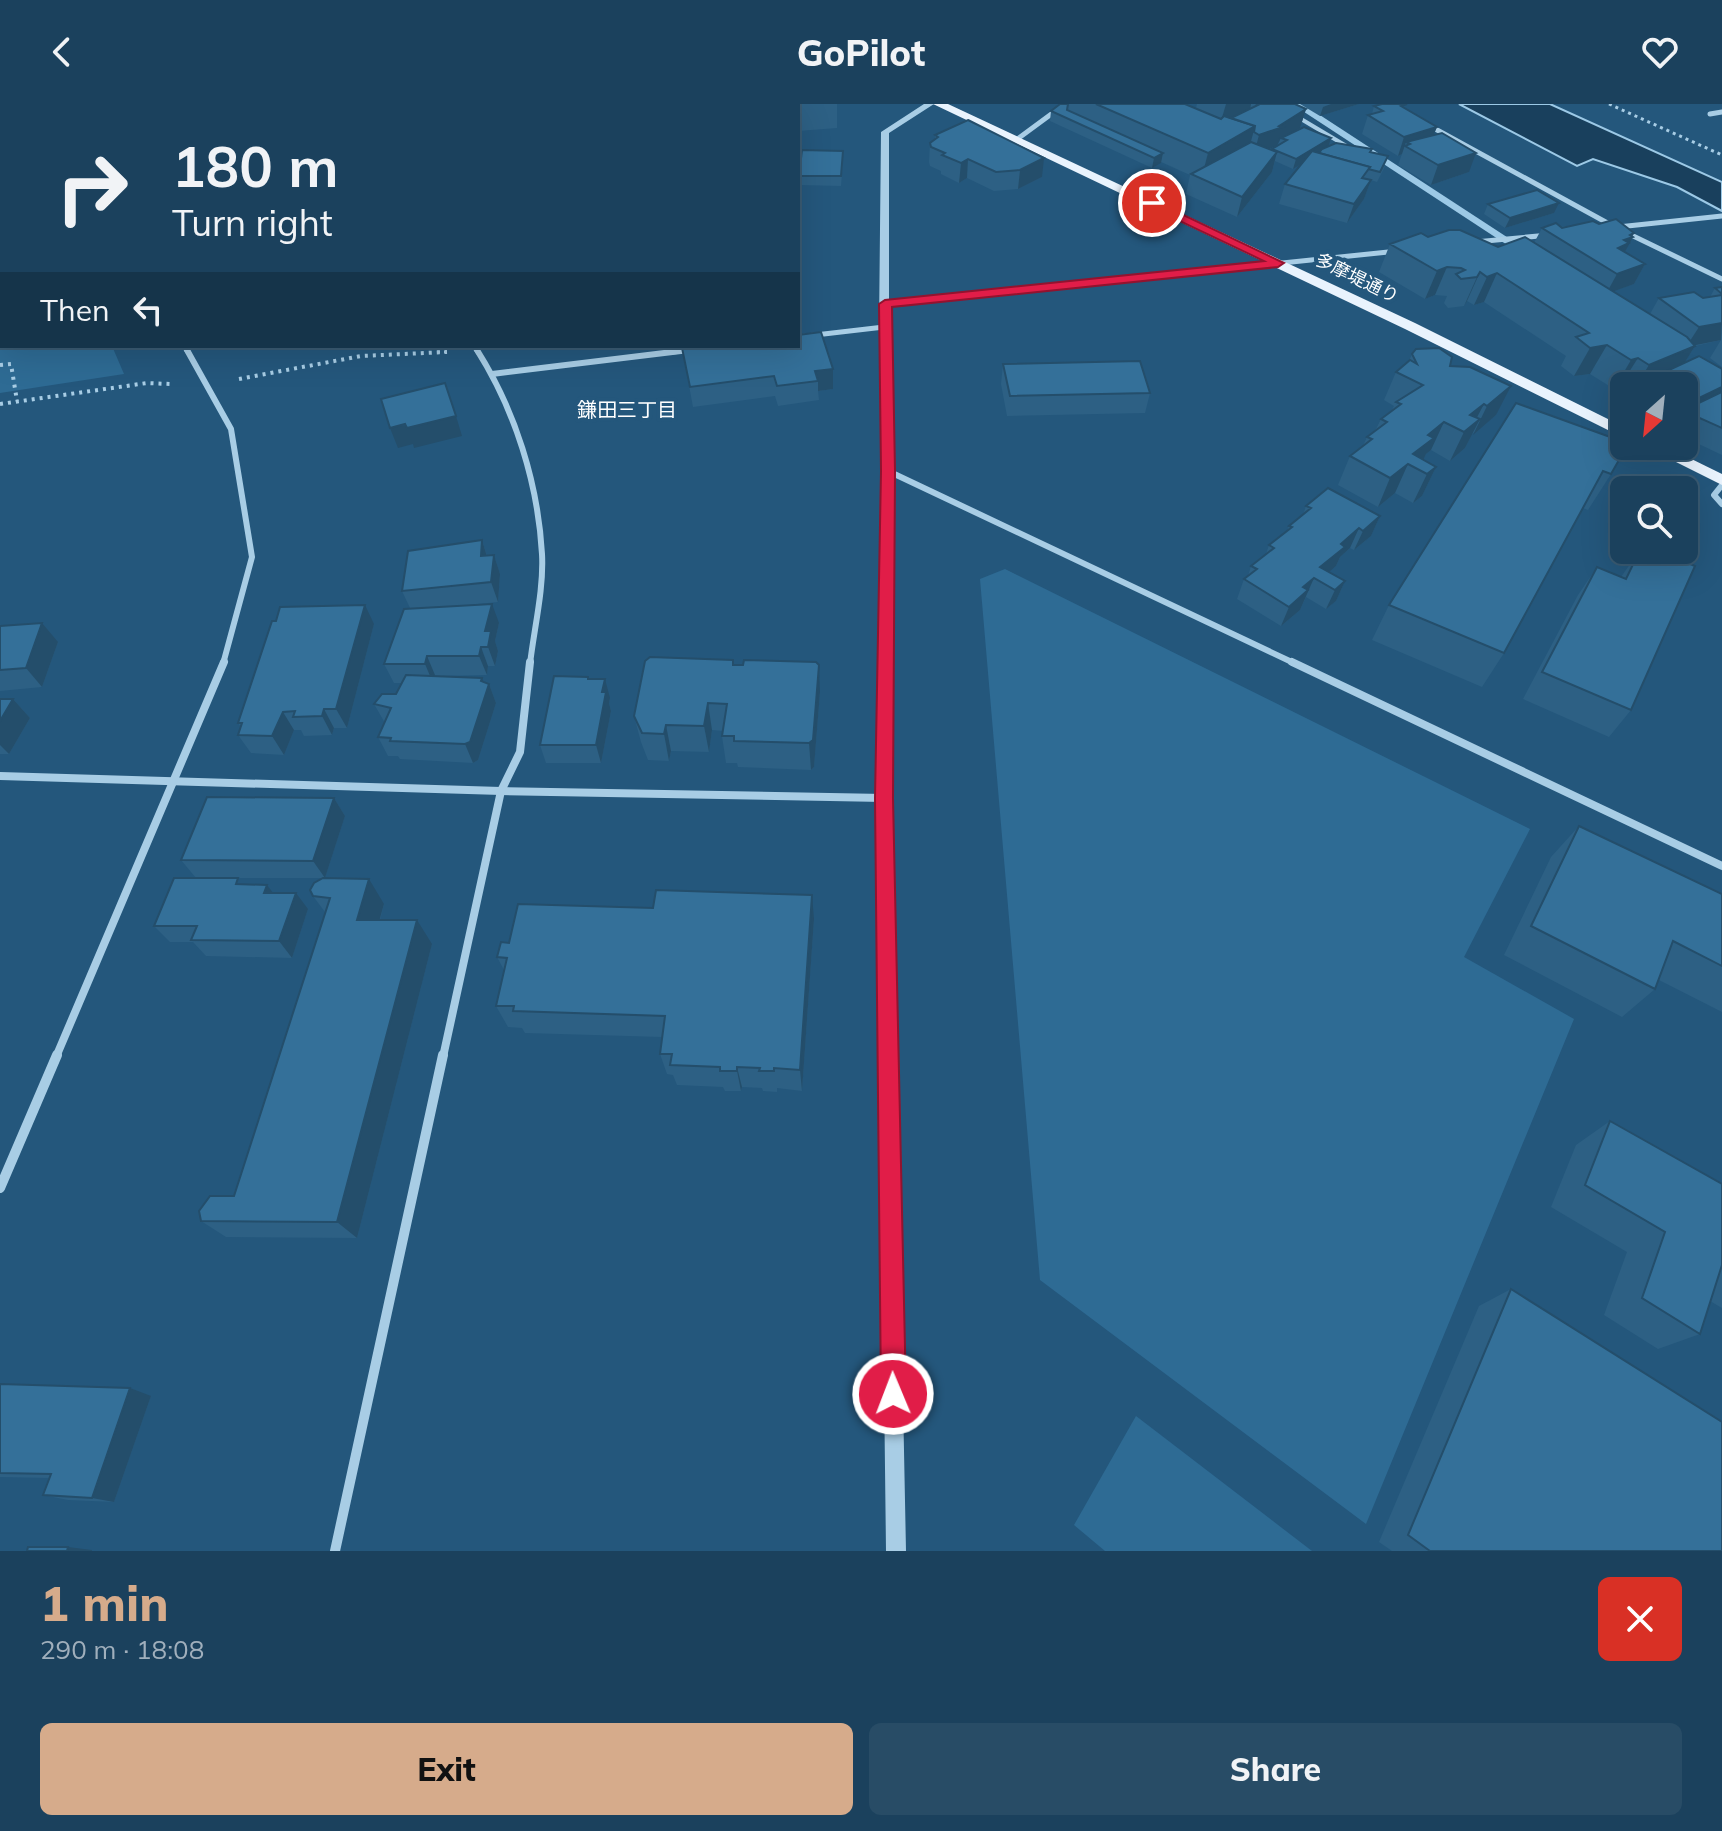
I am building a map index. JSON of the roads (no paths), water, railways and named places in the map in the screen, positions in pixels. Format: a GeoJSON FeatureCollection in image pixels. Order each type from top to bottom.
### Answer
{"type":"FeatureCollection","features":[{"type":"Feature","properties":{"kind":"main road","name":"多摩堤通り"},"geometry":{"type":"LineString","coordinates":[[939,104],[1278,263],[1610,426]]}},
{"type":"Feature","properties":{"kind":"main road"},"geometry":{"type":"LineString","coordinates":[[1678,460],[1722,483]]}},
{"type":"Feature","properties":{"kind":"street"},"geometry":{"type":"LineString","coordinates":[[896,1551],[884,798],[888,471],[884,327],[885,132],[930,104]]}},
{"type":"Feature","properties":{"kind":"street"},"geometry":{"type":"LineString","coordinates":[[1016,140],[1065,104]]}},
{"type":"Feature","properties":{"kind":"street"},"geometry":{"type":"LineString","coordinates":[[1710,114],[1722,112]]}},
{"type":"Feature","properties":{"kind":"street"},"geometry":{"type":"LineString","coordinates":[[1415,118],[1616,227],[1722,279]]}},
{"type":"Feature","properties":{"kind":"street"},"geometry":{"type":"LineString","coordinates":[[1601,229],[1722,216]]}},
{"type":"Feature","properties":{"kind":"street"},"geometry":{"type":"LineString","coordinates":[[1466,243],[1556,234]]}},
{"type":"Feature","properties":{"kind":"street"},"geometry":{"type":"LineString","coordinates":[[885,304],[1404,250]]}},
{"type":"Feature","properties":{"kind":"street"},"geometry":{"type":"LineString","coordinates":[[800,337],[884,327]]}},
{"type":"Feature","properties":{"kind":"street"},"geometry":{"type":"LineString","coordinates":[[0,1188],[220,677],[252,557],[231,429],[185,348]]}},
{"type":"Feature","properties":{"kind":"street"},"geometry":{"type":"LineString","coordinates":[[335,1551],[501,791],[520,752],[542,556],[531,472],[492,374],[475,348]]}},
{"type":"Feature","properties":{"kind":"street"},"geometry":{"type":"LineString","coordinates":[[492,374],[709,348]]}},
{"type":"Feature","properties":{"kind":"street"},"geometry":{"type":"LineString","coordinates":[[888,471],[1722,866]]}},
{"type":"Feature","properties":{"kind":"street"},"geometry":{"type":"LineString","coordinates":[[1722,483],[1714,495],[1722,504]]}},
{"type":"Feature","properties":{"kind":"street"},"geometry":{"type":"LineString","coordinates":[[0,776],[501,791],[884,798]]}},
{"type":"Feature","properties":{"kind":"lane"},"geometry":{"type":"LineString","coordinates":[[1290,113],[1351,149]]}},
{"type":"Feature","properties":{"kind":"waterway"},"geometry":{"type":"LineString","coordinates":[[1297,104],[1528,254]]}},
{"type":"Feature","properties":{"kind":"district","name":"鎌田三丁目"},"geometry":{"type":"Point","coordinates":[627,410]}}]}
